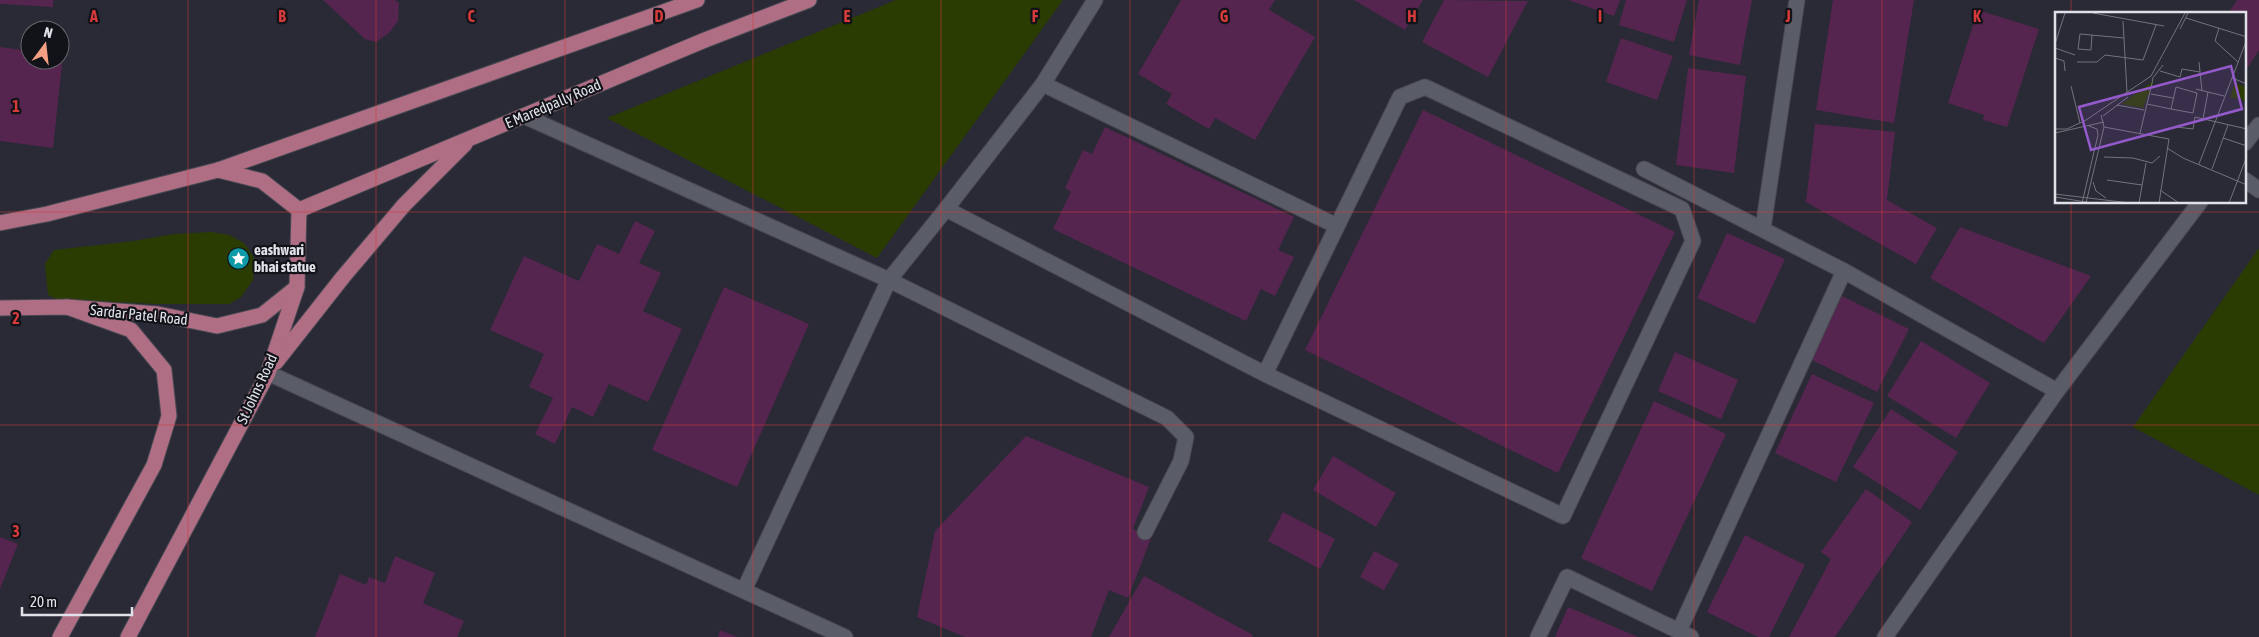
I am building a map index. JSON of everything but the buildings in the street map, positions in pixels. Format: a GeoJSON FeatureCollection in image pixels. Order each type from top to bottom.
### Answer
{"type":"FeatureCollection","features":[{"type":"Feature","properties":{"kind":"main road"},"geometry":{"type":"LineString","coordinates":[[0,223],[47,214],[218,170],[697,0]]}},
{"type":"Feature","properties":{"kind":"main road","name":"E Maredpally Road"},"geometry":{"type":"LineString","coordinates":[[299,210],[704,40],[809,0]]}},
{"type":"Feature","properties":{"kind":"main road"},"geometry":{"type":"LineString","coordinates":[[268,373],[343,277],[404,205],[472,138]]}},
{"type":"Feature","properties":{"kind":"main road"},"geometry":{"type":"LineString","coordinates":[[218,170],[262,181],[299,210]]}},
{"type":"Feature","properties":{"kind":"main road","name":"St Johns Road"},"geometry":{"type":"LineString","coordinates":[[128,637],[268,373],[297,287],[299,210]]}},
{"type":"Feature","properties":{"kind":"main road","name":"Sardar Patel Road"},"geometry":{"type":"LineString","coordinates":[[0,308],[67,308],[158,314],[217,326],[262,316],[297,287]]}},
{"type":"Feature","properties":{"kind":"main road"},"geometry":{"type":"LineString","coordinates":[[60,637],[154,465],[169,416],[164,370],[131,330],[67,308]]}},
{"type":"Feature","properties":{"kind":"street"},"geometry":{"type":"LineString","coordinates":[[744,590],[889,280],[1043,84],[1095,0]]}},
{"type":"Feature","properties":{"kind":"street"},"geometry":{"type":"LineString","coordinates":[[1763,228],[1797,0]]}},
{"type":"Feature","properties":{"kind":"street"},"geometry":{"type":"LineString","coordinates":[[1043,84],[1337,226]]}},
{"type":"Feature","properties":{"kind":"street"},"geometry":{"type":"LineString","coordinates":[[946,209],[1265,374],[1563,516],[1693,241],[1682,209],[1425,88],[1400,97],[1265,374]]}},
{"type":"Feature","properties":{"kind":"street"},"geometry":{"type":"LineString","coordinates":[[524,116],[889,280],[1167,418],[1186,437],[1183,454],[1181,462],[1145,532]]}},
{"type":"Feature","properties":{"kind":"street"},"geometry":{"type":"LineString","coordinates":[[2246,142],[2259,125]]}},
{"type":"Feature","properties":{"kind":"street"},"geometry":{"type":"LineString","coordinates":[[1644,169],[1844,270],[2057,391]]}},
{"type":"Feature","properties":{"kind":"street"},"geometry":{"type":"LineString","coordinates":[[2246,181],[2259,190]]}},
{"type":"Feature","properties":{"kind":"street"},"geometry":{"type":"LineString","coordinates":[[1885,637],[2057,391],[2198,204]]}},
{"type":"Feature","properties":{"kind":"street"},"geometry":{"type":"LineString","coordinates":[[1538,637],[1567,577],[1685,634],[1844,270]]}},
{"type":"Feature","properties":{"kind":"street"},"geometry":{"type":"LineString","coordinates":[[268,373],[846,637]]}},
{"type":"Feature","properties":{"kind":"green space"},"geometry":{"type":"Polygon","coordinates":[[[896,0],[1063,0],[877,258],[607,118],[896,0]]]}},
{"type":"Feature","properties":{"kind":"green space"},"geometry":{"type":"Polygon","coordinates":[[[211,232],[229,235],[244,243],[255,259],[253,280],[241,297],[229,304],[156,304],[56,299],[48,295],[45,264],[54,250],[134,241],[174,234],[211,232]]]}},
{"type":"Feature","properties":{"kind":"green space"},"geometry":{"type":"Polygon","coordinates":[[[2259,248],[2259,495],[2133,427],[2259,248]]]}},
{"type":"Feature","properties":{"kind":"place","name":"eashwari bhai statue"},"geometry":{"type":"Point","coordinates":[238,259]}}]}
